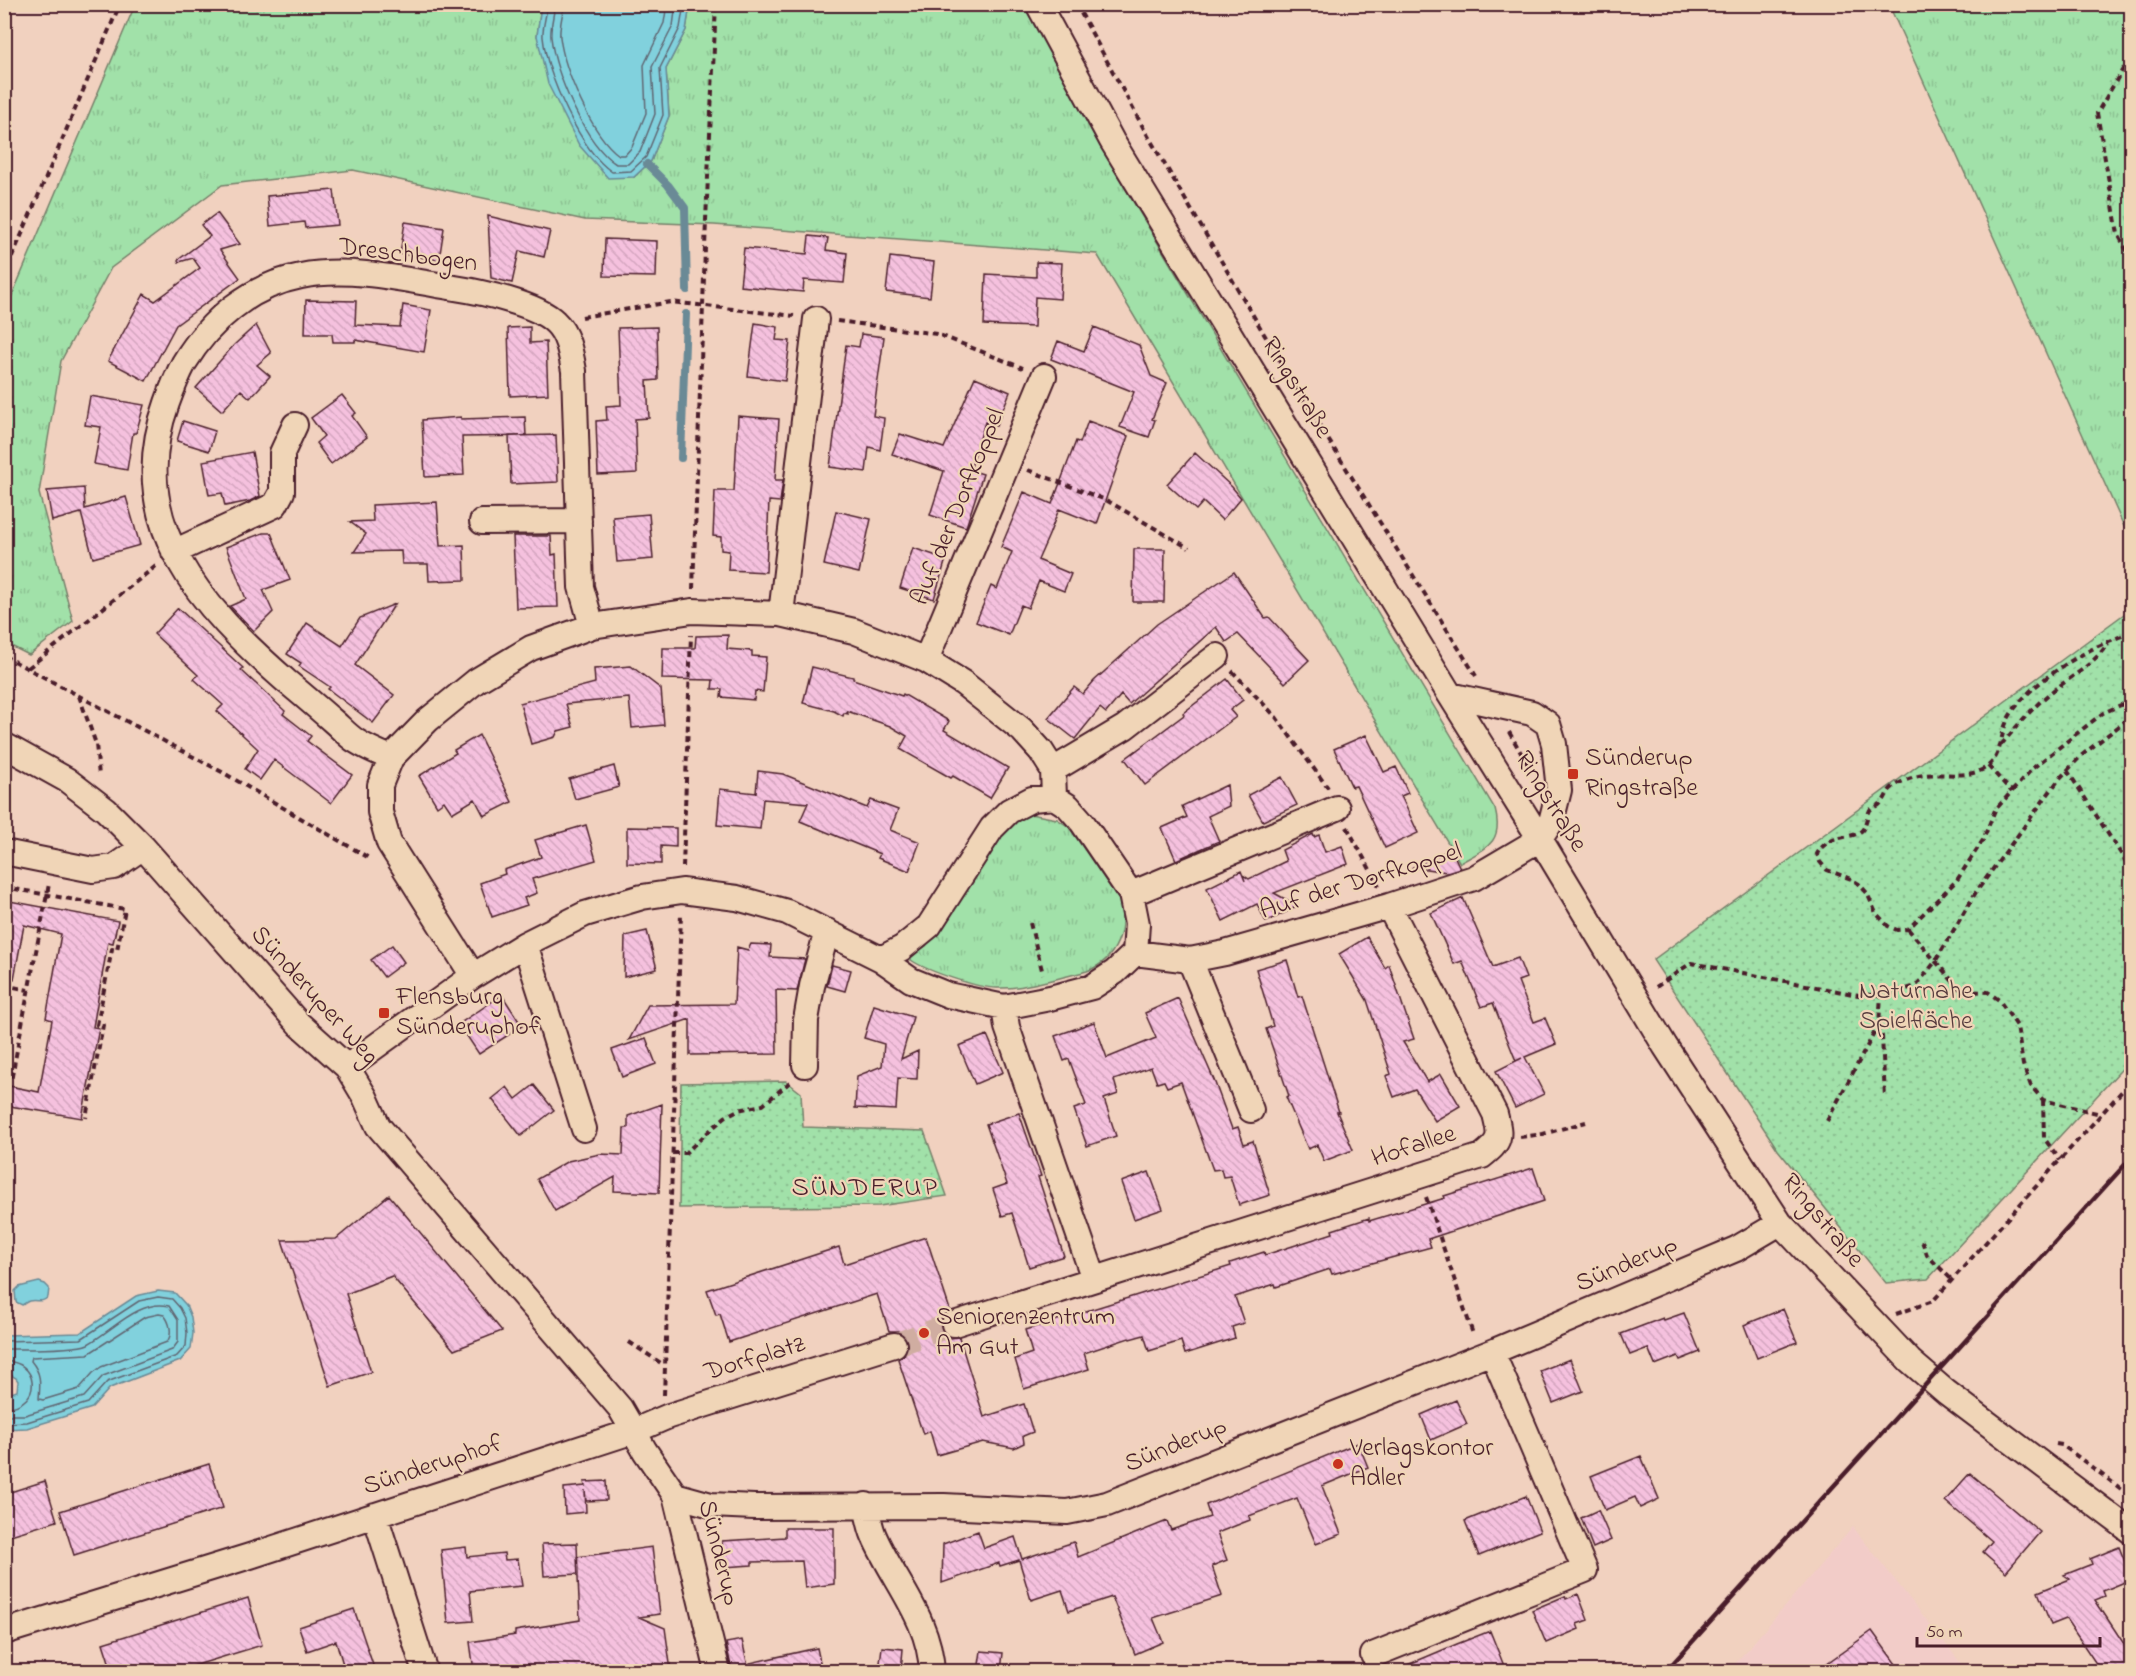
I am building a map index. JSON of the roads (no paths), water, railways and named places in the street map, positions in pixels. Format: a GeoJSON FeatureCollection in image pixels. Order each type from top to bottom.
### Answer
{"type":"FeatureCollection","features":[{"type":"Feature","properties":{"kind":"street","name":"Ringstraße"},"geometry":{"type":"LineString","coordinates":[[1038,4],[1112,141],[1665,1046],[1780,1223],[1919,1369],[1946,1392],[2132,1532]]}},
{"type":"Feature","properties":{"kind":"street","name":"Dreschbogen"},"geometry":{"type":"LineString","coordinates":[[391,758],[355,740],[240,640],[195,585],[174,552],[155,496],[154,460],[160,423],[177,375],[198,340],[232,306],[262,289],[300,276],[328,273],[377,275],[471,290],[534,308],[556,322],[567,340],[574,371],[581,587],[592,626]]}},
{"type":"Feature","properties":{"kind":"street"},"geometry":{"type":"LineString","coordinates":[[781,614],[816,319]]}},
{"type":"Feature","properties":{"kind":"street","name":"Auf der Dorfkoppel"},"geometry":{"type":"LineString","coordinates":[[926,660],[1044,376]]}},
{"type":"Feature","properties":{"kind":"street"},"geometry":{"type":"LineString","coordinates":[[174,552],[275,505],[282,492],[282,453],[295,425]]}},
{"type":"Feature","properties":{"kind":"street"},"geometry":{"type":"LineString","coordinates":[[482,522],[579,521]]}},
{"type":"Feature","properties":{"kind":"street"},"geometry":{"type":"LineString","coordinates":[[473,976],[389,843],[380,812],[380,785],[391,758],[428,720],[476,681],[531,648],[592,626],[692,611],[781,614],[854,631],[926,660],[963,683],[1022,730],[1041,751],[1053,770],[1054,797]]}},
{"type":"Feature","properties":{"kind":"street"},"geometry":{"type":"LineString","coordinates":[[1053,770],[1125,727],[1216,656]]}},
{"type":"Feature","properties":{"kind":"street"},"geometry":{"type":"LineString","coordinates":[[1450,695],[1532,713],[1548,724],[1554,744],[1559,790],[1551,822],[1540,839]]}},
{"type":"Feature","properties":{"kind":"street","name":"Sünderuper Weg"},"geometry":{"type":"LineString","coordinates":[[4,745],[67,780],[106,810],[143,847],[299,1024],[347,1067],[365,1097],[378,1126],[620,1408],[675,1495]]}},
{"type":"Feature","properties":{"kind":"street"},"geometry":{"type":"LineString","coordinates":[[347,1067],[473,976],[525,944],[585,914],[642,897],[682,891],[737,898],[787,912],[881,959],[911,980],[948,995],[1004,1007],[1092,987],[1115,972],[1135,953],[1137,924],[1131,894],[1082,822],[1068,806],[1054,797],[1032,800],[1009,811],[992,828],[929,926],[902,948],[881,959]]}},
{"type":"Feature","properties":{"kind":"street"},"geometry":{"type":"LineString","coordinates":[[1131,894],[1337,808]]}},
{"type":"Feature","properties":{"kind":"street","name":"Auf der Dorfkoppel"},"geometry":{"type":"LineString","coordinates":[[1135,953],[1190,960],[1226,953],[1389,906],[1474,878],[1540,839]]}},
{"type":"Feature","properties":{"kind":"street"},"geometry":{"type":"LineString","coordinates":[[4,852],[93,870],[114,867],[143,847]]}},
{"type":"Feature","properties":{"kind":"street","name":"Hofallee"},"geometry":{"type":"LineString","coordinates":[[954,1324],[1482,1156],[1496,1145],[1498,1136],[1495,1114],[1389,906]]}},
{"type":"Feature","properties":{"kind":"street"},"geometry":{"type":"LineString","coordinates":[[805,1065],[806,1020],[812,986],[827,931]]}},
{"type":"Feature","properties":{"kind":"street"},"geometry":{"type":"LineString","coordinates":[[525,944],[585,1129]]}},
{"type":"Feature","properties":{"kind":"street"},"geometry":{"type":"LineString","coordinates":[[1190,960],[1251,1110]]}},
{"type":"Feature","properties":{"kind":"street"},"geometry":{"type":"LineString","coordinates":[[1004,1007],[1007,1027],[1094,1279]]}},
{"type":"Feature","properties":{"kind":"street","name":"Sünderup"},"geometry":{"type":"LineString","coordinates":[[718,1671],[675,1495],[711,1505],[754,1507],[944,1506],[1067,1512],[1107,1504],[1492,1352],[1736,1250],[1780,1223]]}},
{"type":"Feature","properties":{"kind":"street","name":"Dorfplatz"},"geometry":{"type":"LineString","coordinates":[[634,1431],[669,1416],[894,1345]]}},
{"type":"Feature","properties":{"kind":"street"},"geometry":{"type":"LineString","coordinates":[[1373,1655],[1585,1570],[1492,1352]]}},
{"type":"Feature","properties":{"kind":"street","name":"Sünderuphof"},"geometry":{"type":"LineString","coordinates":[[4,1632],[250,1556],[634,1431]]}},
{"type":"Feature","properties":{"kind":"street"},"geometry":{"type":"LineString","coordinates":[[866,1505],[874,1536],[908,1595],[926,1635],[932,1671]]}},
{"type":"Feature","properties":{"kind":"street"},"geometry":{"type":"LineString","coordinates":[[375,1515],[425,1671]]}},
{"type":"Feature","properties":{"kind":"water"},"geometry":{"type":"Polygon","coordinates":[[[541,5],[690,5],[686,30],[666,69],[669,116],[651,161],[634,177],[608,178],[579,145],[548,84],[537,36],[541,5]]]}},
{"type":"Feature","properties":{"kind":"water"},"geometry":{"type":"Polygon","coordinates":[[[39,1282],[49,1288],[46,1299],[29,1301],[22,1305],[16,1302],[15,1291],[19,1287],[39,1282]]]}},
{"type":"Feature","properties":{"kind":"water"},"geometry":{"type":"Polygon","coordinates":[[[158,1291],[175,1293],[186,1305],[191,1317],[193,1333],[191,1349],[180,1361],[110,1388],[92,1408],[27,1428],[5,1429],[5,1395],[17,1391],[18,1381],[11,1375],[5,1376],[5,1335],[80,1333],[136,1296],[158,1291]]]}},
{"type":"Feature","properties":{"kind":"waterway"},"geometry":{"type":"LineString","coordinates":[[647,164],[668,185],[685,208],[687,290]]}},
{"type":"Feature","properties":{"kind":"waterway"},"geometry":{"type":"LineString","coordinates":[[681,458],[686,314]]}},
{"type":"Feature","properties":{"kind":"tunnel"},"geometry":{"type":"LineString","coordinates":[[894,1345],[954,1324]]}},
{"type":"Feature","properties":{"kind":"railway"},"geometry":{"type":"LineString","coordinates":[[1665,1672],[2132,1157]]}},
{"type":"Feature","properties":{"kind":"place","name":"Sünderup Ringstraße"},"geometry":{"type":"Point","coordinates":[1573,774]}},
{"type":"Feature","properties":{"kind":"place","name":"Flensburg Sünderuphof"},"geometry":{"type":"Point","coordinates":[384,1013]}},
{"type":"Feature","properties":{"kind":"place","name":"Seniorenzentrum Am Gut"},"geometry":{"type":"Point","coordinates":[924,1333]}},
{"type":"Feature","properties":{"kind":"place","name":"Verlagskontor Adler"},"geometry":{"type":"Point","coordinates":[1338,1464]}},
{"type":"Feature","properties":{"kind":"district","name":"SÜNDERUP"},"geometry":{"type":"Point","coordinates":[865,1188]}},
{"type":"Feature","properties":{"kind":"park label","name":"Naturnahe Spielfläche"},"geometry":{"type":"Point","coordinates":[1916,1007]}}]}
